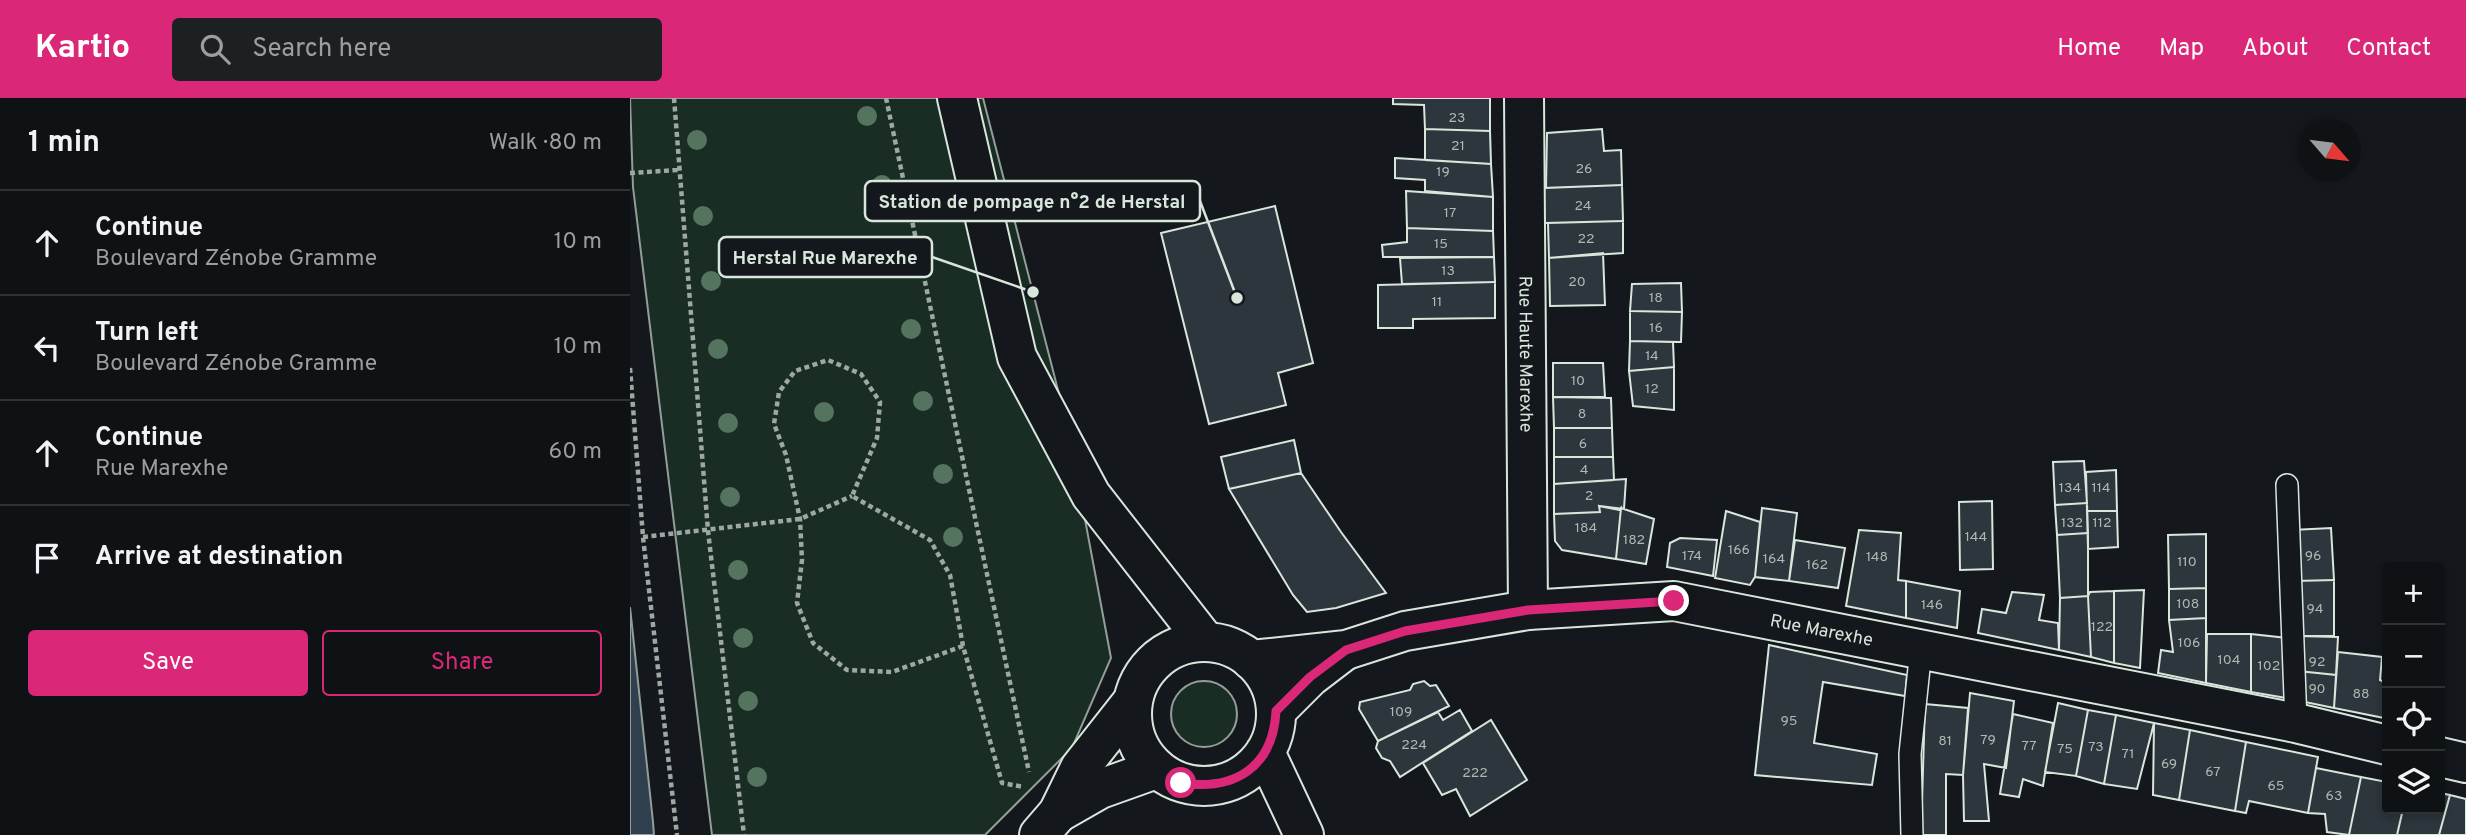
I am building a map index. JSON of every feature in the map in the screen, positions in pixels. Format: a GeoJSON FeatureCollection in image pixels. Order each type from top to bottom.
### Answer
{"type":"FeatureCollection","features":[{"type":"Feature","properties":{"kind":"street"},"geometry":{"type":"LineString","coordinates":[[957,98],[1017,357],[1091,495],[1205,642]]}},
{"type":"Feature","properties":{"kind":"street","name":"Rue Haute Marexhe"},"geometry":{"type":"LineString","coordinates":[[1524,98],[1528,610]]}},
{"type":"Feature","properties":{"kind":"street","name":"Rue Marexhe"},"geometry":{"type":"LineString","coordinates":[[1251,660],[1346,650],[1405,631],[1528,610],[1674,601],[2296,723],[2382,743]]}},
{"type":"Feature","properties":{"kind":"street"},"geometry":{"type":"LineString","coordinates":[[1043,812],[1132,702],[1143,675],[1160,656],[1180,646],[1205,642],[1223,645],[1251,660],[1271,686],[1276,711],[1275,729],[1265,752],[1248,771],[1226,784],[1206,787],[1181,783],[1156,769],[1140,749],[1131,719],[1132,702]]}},
{"type":"Feature","properties":{"kind":"street","name":"Rue Marexhe"},"geometry":{"type":"LineString","coordinates":[[1276,711],[1310,677],[1346,650]]}},
{"type":"Feature","properties":{"kind":"street"},"geometry":{"type":"LineString","coordinates":[[1265,752],[1304,835]]}},
{"type":"Feature","properties":{"kind":"street"},"geometry":{"type":"LineString","coordinates":[[2445,758],[2466,763]]}},
{"type":"Feature","properties":{"kind":"street"},"geometry":{"type":"LineString","coordinates":[[1043,812],[1156,769]]}},
{"type":"Feature","properties":{"kind":"lane"},"geometry":{"type":"LineString","coordinates":[[2287,485],[2296,723]]}},
{"type":"Feature","properties":{"kind":"lane"},"geometry":{"type":"LineString","coordinates":[[1912,835],[1910,754],[1921,649]]}},
{"type":"Feature","properties":{"kind":"path"},"geometry":{"type":"LineString","coordinates":[[674,98],[708,531],[744,835]]}},
{"type":"Feature","properties":{"kind":"path"},"geometry":{"type":"LineString","coordinates":[[886,98],[1043,812]]}},
{"type":"Feature","properties":{"kind":"path"},"geometry":{"type":"LineString","coordinates":[[630,173],[678,170]]}},
{"type":"Feature","properties":{"kind":"path"},"geometry":{"type":"LineString","coordinates":[[643,537],[800,519],[852,496],[877,438],[880,402],[861,374],[828,360],[795,372],[779,392],[774,424],[786,455],[800,519],[802,560],[797,603],[813,643],[847,670],[892,672],[963,646]]}},
{"type":"Feature","properties":{"kind":"path"},"geometry":{"type":"LineString","coordinates":[[630,369],[643,537],[677,835]]}},
{"type":"Feature","properties":{"kind":"path"},"geometry":{"type":"LineString","coordinates":[[852,496],[930,540],[950,575],[963,646],[1002,783],[1043,812]]}},
{"type":"Feature","properties":{"kind":"green space"},"geometry":{"type":"Polygon","coordinates":[[[630,98],[983,98],[1068,429],[1111,658],[1072,748],[985,835],[712,835],[633,187],[630,98]]]}},
{"type":"Feature","properties":{"kind":"green space"},"geometry":{"type":"Polygon","coordinates":[[[1204,681],[1217,684],[1227,691],[1234,701],[1237,714],[1234,727],[1227,737],[1217,744],[1204,747],[1191,744],[1181,737],[1174,727],[1171,714],[1174,701],[1181,691],[1191,684],[1204,681]]]}},
{"type":"Feature","properties":{"kind":"water"},"geometry":{"type":"Polygon","coordinates":[[[630,607],[653,822],[654,835],[630,835],[630,607]]]}},
{"type":"Feature","properties":{"kind":"building"},"geometry":{"type":"Polygon","coordinates":[[[1393,98],[1490,98],[1490,131],[1425,129],[1424,105],[1393,104],[1393,98]]]}},
{"type":"Feature","properties":{"kind":"building"},"geometry":{"type":"Polygon","coordinates":[[[1425,129],[1490,131],[1491,164],[1425,160],[1425,129]]]}},
{"type":"Feature","properties":{"kind":"building"},"geometry":{"type":"Polygon","coordinates":[[[1602,129],[1604,151],[1621,150],[1622,185],[1546,188],[1547,133],[1602,129]]]}},
{"type":"Feature","properties":{"kind":"building"},"geometry":{"type":"Polygon","coordinates":[[[1395,158],[1491,164],[1493,197],[1425,191],[1425,180],[1395,178],[1395,158]]]}},
{"type":"Feature","properties":{"kind":"building"},"geometry":{"type":"Polygon","coordinates":[[[1622,185],[1623,221],[1544,223],[1543,188],[1622,185]]]}},
{"type":"Feature","properties":{"kind":"building"},"geometry":{"type":"Polygon","coordinates":[[[1406,191],[1493,197],[1493,231],[1407,228],[1406,191]]]}},
{"type":"Feature","properties":{"kind":"building"},"geometry":{"type":"Polygon","coordinates":[[[1275,206],[1313,363],[1278,373],[1286,405],[1209,424],[1161,233],[1275,206]]]}},
{"type":"Feature","properties":{"kind":"building"},"geometry":{"type":"Polygon","coordinates":[[[1623,221],[1623,253],[1549,258],[1548,223],[1623,221]]]}},
{"type":"Feature","properties":{"kind":"building"},"geometry":{"type":"Polygon","coordinates":[[[1407,228],[1493,231],[1494,257],[1383,257],[1382,245],[1407,242],[1407,228]]]}},
{"type":"Feature","properties":{"kind":"building"},"geometry":{"type":"Polygon","coordinates":[[[1603,253],[1605,305],[1550,306],[1549,258],[1603,253]]]}},
{"type":"Feature","properties":{"kind":"building"},"geometry":{"type":"Polygon","coordinates":[[[1494,257],[1495,282],[1402,284],[1400,258],[1494,257]]]}},
{"type":"Feature","properties":{"kind":"building"},"geometry":{"type":"Polygon","coordinates":[[[1495,282],[1495,318],[1413,319],[1413,328],[1378,328],[1378,285],[1495,282]]]}},
{"type":"Feature","properties":{"kind":"building"},"geometry":{"type":"Polygon","coordinates":[[[1681,283],[1682,312],[1630,311],[1632,284],[1681,283]]]}},
{"type":"Feature","properties":{"kind":"building"},"geometry":{"type":"Polygon","coordinates":[[[1630,311],[1682,312],[1681,342],[1630,341],[1630,311]]]}},
{"type":"Feature","properties":{"kind":"building"},"geometry":{"type":"Polygon","coordinates":[[[1630,341],[1673,342],[1674,367],[1629,371],[1630,341]]]}},
{"type":"Feature","properties":{"kind":"building"},"geometry":{"type":"Polygon","coordinates":[[[1553,363],[1603,363],[1605,397],[1553,397],[1553,363]]]}},
{"type":"Feature","properties":{"kind":"building"},"geometry":{"type":"Polygon","coordinates":[[[1674,367],[1674,410],[1633,406],[1629,371],[1674,367]]]}},
{"type":"Feature","properties":{"kind":"building"},"geometry":{"type":"Polygon","coordinates":[[[1553,397],[1611,398],[1612,428],[1554,428],[1553,397]]]}},
{"type":"Feature","properties":{"kind":"building"},"geometry":{"type":"Polygon","coordinates":[[[1554,428],[1612,428],[1613,457],[1554,457],[1554,428]]]}},
{"type":"Feature","properties":{"kind":"building"},"geometry":{"type":"Polygon","coordinates":[[[1294,440],[1301,473],[1229,489],[1221,457],[1294,440]]]}},
{"type":"Feature","properties":{"kind":"building"},"geometry":{"type":"Polygon","coordinates":[[[1554,457],[1613,457],[1614,480],[1554,484],[1554,457]]]}},
{"type":"Feature","properties":{"kind":"building"},"geometry":{"type":"Polygon","coordinates":[[[2084,461],[2087,503],[2055,505],[2053,462],[2084,461]]]}},
{"type":"Feature","properties":{"kind":"building"},"geometry":{"type":"Polygon","coordinates":[[[2116,470],[2117,511],[2087,511],[2086,472],[2116,470]]]}},
{"type":"Feature","properties":{"kind":"building"},"geometry":{"type":"Polygon","coordinates":[[[1301,473],[1386,593],[1336,608],[1307,612],[1293,595],[1229,489],[1301,473]]]}},
{"type":"Feature","properties":{"kind":"building"},"geometry":{"type":"Polygon","coordinates":[[[1626,479],[1624,509],[1599,506],[1600,512],[1554,514],[1554,484],[1626,479]]]}},
{"type":"Feature","properties":{"kind":"building"},"geometry":{"type":"Polygon","coordinates":[[[1992,501],[1993,569],[1960,570],[1959,502],[1992,501]]]}},
{"type":"Feature","properties":{"kind":"building"},"geometry":{"type":"Polygon","coordinates":[[[2087,503],[2088,533],[2057,535],[2055,505],[2087,503]]]}},
{"type":"Feature","properties":{"kind":"building"},"geometry":{"type":"Polygon","coordinates":[[[1599,506],[1619,510],[1621,508],[1616,559],[1562,550],[1555,541],[1554,514],[1600,512],[1599,506]]]}},
{"type":"Feature","properties":{"kind":"building"},"geometry":{"type":"Polygon","coordinates":[[[1621,508],[1654,519],[1646,564],[1616,559],[1621,508]]]}},
{"type":"Feature","properties":{"kind":"building"},"geometry":{"type":"Polygon","coordinates":[[[1762,508],[1797,513],[1789,581],[1755,577],[1762,508]]]}},
{"type":"Feature","properties":{"kind":"building"},"geometry":{"type":"Polygon","coordinates":[[[1726,511],[1760,522],[1755,577],[1750,585],[1715,578],[1726,511]]]}},
{"type":"Feature","properties":{"kind":"building"},"geometry":{"type":"Polygon","coordinates":[[[2087,511],[2117,511],[2118,547],[2088,549],[2087,511]]]}},
{"type":"Feature","properties":{"kind":"building"},"geometry":{"type":"Polygon","coordinates":[[[2331,528],[2334,580],[2295,581],[2292,530],[2331,528]]]}},
{"type":"Feature","properties":{"kind":"building"},"geometry":{"type":"Polygon","coordinates":[[[1859,530],[1901,533],[1898,580],[1906,581],[1906,618],[1846,606],[1859,530]]]}},
{"type":"Feature","properties":{"kind":"building"},"geometry":{"type":"Polygon","coordinates":[[[2088,533],[2088,596],[2060,598],[2057,535],[2088,533]]]}},
{"type":"Feature","properties":{"kind":"building"},"geometry":{"type":"Polygon","coordinates":[[[2206,534],[2206,588],[2169,589],[2168,535],[2206,534]]]}},
{"type":"Feature","properties":{"kind":"building"},"geometry":{"type":"Polygon","coordinates":[[[1680,538],[1717,540],[1713,576],[1667,567],[1670,543],[1680,538]]]}},
{"type":"Feature","properties":{"kind":"building"},"geometry":{"type":"Polygon","coordinates":[[[1795,540],[1845,548],[1838,588],[1789,581],[1795,540]]]}},
{"type":"Feature","properties":{"kind":"building"},"geometry":{"type":"Polygon","coordinates":[[[2334,580],[2334,636],[2297,636],[2295,581],[2334,580]]]}},
{"type":"Feature","properties":{"kind":"building"},"geometry":{"type":"Polygon","coordinates":[[[1906,581],[1960,591],[1957,628],[1906,618],[1906,581]]]}},
{"type":"Feature","properties":{"kind":"building"},"geometry":{"type":"Polygon","coordinates":[[[2206,588],[2206,618],[2169,620],[2169,589],[2206,588]]]}},
{"type":"Feature","properties":{"kind":"building"},"geometry":{"type":"Polygon","coordinates":[[[2144,590],[2140,668],[2114,663],[2114,591],[2144,590]]]}},
{"type":"Feature","properties":{"kind":"building"},"geometry":{"type":"Polygon","coordinates":[[[2114,591],[2114,663],[2091,657],[2088,596],[2090,592],[2114,591]]]}},
{"type":"Feature","properties":{"kind":"building"},"geometry":{"type":"Polygon","coordinates":[[[2012,592],[2044,595],[2039,620],[2058,623],[2059,650],[1978,633],[1982,609],[2006,613],[2012,592]]]}},
{"type":"Feature","properties":{"kind":"building"},"geometry":{"type":"Polygon","coordinates":[[[2088,596],[2091,657],[2059,650],[2060,598],[2088,596]]]}},
{"type":"Feature","properties":{"kind":"building"},"geometry":{"type":"Polygon","coordinates":[[[2206,618],[2206,683],[2158,673],[2161,650],[2173,652],[2169,620],[2206,618]]]}},
{"type":"Feature","properties":{"kind":"building"},"geometry":{"type":"Polygon","coordinates":[[[2207,634],[2251,634],[2251,692],[2206,683],[2207,634]]]}},
{"type":"Feature","properties":{"kind":"building"},"geometry":{"type":"Polygon","coordinates":[[[2251,634],[2287,638],[2286,698],[2251,692],[2251,634]]]}},
{"type":"Feature","properties":{"kind":"building"},"geometry":{"type":"Polygon","coordinates":[[[2297,636],[2338,637],[2336,675],[2298,671],[2297,636]]]}},
{"type":"Feature","properties":{"kind":"building"},"geometry":{"type":"Polygon","coordinates":[[[1769,645],[1907,675],[1905,696],[1823,682],[1814,743],[1877,754],[1872,785],[1755,775],[1769,645]]]}},
{"type":"Feature","properties":{"kind":"building"},"geometry":{"type":"Polygon","coordinates":[[[2338,652],[2382,657],[2382,718],[2334,708],[2338,652]]]}},
{"type":"Feature","properties":{"kind":"building"},"geometry":{"type":"Polygon","coordinates":[[[2298,671],[2336,675],[2334,708],[2300,701],[2298,671]]]}},
{"type":"Feature","properties":{"kind":"building"},"geometry":{"type":"Polygon","coordinates":[[[1424,681],[1430,686],[1436,685],[1449,706],[1378,741],[1359,709],[1360,702],[1410,690],[1413,684],[1424,681]]]}},
{"type":"Feature","properties":{"kind":"building"},"geometry":{"type":"Polygon","coordinates":[[[1970,693],[2014,701],[2006,768],[1984,764],[1989,821],[1964,821],[1963,775],[1970,693]]]}},
{"type":"Feature","properties":{"kind":"building"},"geometry":{"type":"Polygon","coordinates":[[[2058,703],[2088,710],[2076,776],[2045,772],[2058,703]]]}},
{"type":"Feature","properties":{"kind":"building"},"geometry":{"type":"Polygon","coordinates":[[[1925,704],[1968,708],[1963,775],[1946,774],[1946,835],[1921,835],[1925,704]]]}},
{"type":"Feature","properties":{"kind":"building"},"geometry":{"type":"Polygon","coordinates":[[[1460,710],[1472,731],[1400,777],[1390,761],[1382,758],[1376,748],[1378,741],[1438,712],[1443,720],[1460,710]]]}},
{"type":"Feature","properties":{"kind":"building"},"geometry":{"type":"Polygon","coordinates":[[[2088,710],[2116,715],[2104,784],[2076,776],[2088,710]]]}},
{"type":"Feature","properties":{"kind":"building"},"geometry":{"type":"Polygon","coordinates":[[[2013,714],[2053,723],[2043,786],[2023,779],[2019,797],[2000,794],[2013,714]]]}},
{"type":"Feature","properties":{"kind":"building"},"geometry":{"type":"Polygon","coordinates":[[[2116,715],[2154,723],[2137,789],[2104,784],[2116,715]]]}},
{"type":"Feature","properties":{"kind":"building"},"geometry":{"type":"Polygon","coordinates":[[[1491,720],[1527,780],[1470,816],[1456,789],[1442,795],[1423,763],[1491,720]]]}},
{"type":"Feature","properties":{"kind":"building"},"geometry":{"type":"Polygon","coordinates":[[[2154,723],[2190,730],[2179,800],[2153,795],[2154,723]]]}},
{"type":"Feature","properties":{"kind":"building"},"geometry":{"type":"Polygon","coordinates":[[[2190,730],[2246,742],[2235,811],[2179,800],[2190,730]]]}},
{"type":"Feature","properties":{"kind":"building"},"geometry":{"type":"Polygon","coordinates":[[[2246,742],[2318,757],[2308,813],[2249,801],[2246,813],[2235,811],[2246,742]]]}},
{"type":"Feature","properties":{"kind":"building"},"geometry":{"type":"Polygon","coordinates":[[[2316,768],[2361,777],[2349,835],[2327,832],[2325,814],[2308,813],[2316,768]]]}},
{"type":"Feature","properties":{"kind":"building"},"geometry":{"type":"Polygon","coordinates":[[[2361,777],[2382,781],[2382,814],[2402,814],[2397,835],[2349,835],[2361,777]]]}},
{"type":"Feature","properties":{"kind":"building"},"geometry":{"type":"Polygon","coordinates":[[[2445,794],[2450,795],[2445,813],[2445,794]]]}},
{"type":"Feature","properties":{"kind":"building"},"geometry":{"type":"Polygon","coordinates":[[[2450,795],[2466,799],[2466,835],[2439,835],[2450,795]]]}},
{"type":"Feature","properties":{"kind":"building"},"geometry":{"type":"Polygon","coordinates":[[[2402,814],[2445,814],[2439,835],[2397,835],[2402,814]]]}},
{"type":"Feature","properties":{"kind":"place","name":"Herstal Rue Marexhe"},"geometry":{"type":"Point","coordinates":[1033,292]}},
{"type":"Feature","properties":{"kind":"place","name":"Station de pompage n°2 de Herstal"},"geometry":{"type":"Point","coordinates":[1237,298]}},
{"type":"Feature","properties":{"kind":"route"},"geometry":{"type":"LineString","coordinates":[[1181,783],[1206,787],[1226,784],[1248,771],[1265,752],[1275,729],[1276,711],[1310,677],[1346,650],[1405,631],[1528,610],[1674,601]]}}]}
